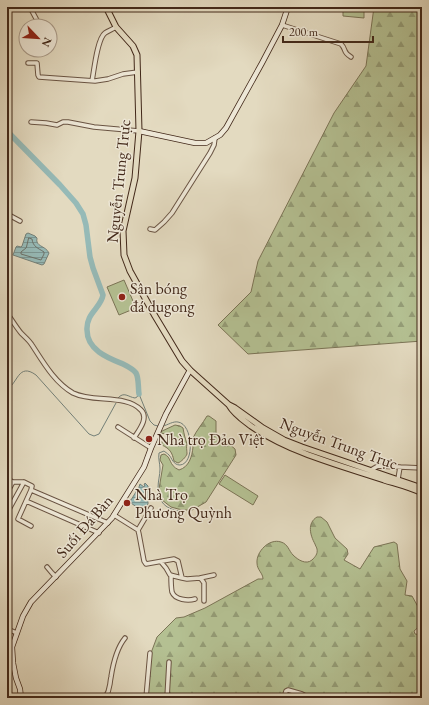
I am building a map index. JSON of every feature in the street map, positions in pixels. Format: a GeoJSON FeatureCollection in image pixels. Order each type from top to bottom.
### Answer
{"type":"FeatureCollection","features":[{"type":"Feature","properties":{"kind":"main road","name":"Nguyễn Trung Trực"},"geometry":{"type":"LineString","coordinates":[[106,7],[116,27],[138,55],[139,131],[135,178],[123,231],[124,255],[130,271],[177,354],[190,370],[229,405],[236,408],[263,428],[284,440],[371,470],[422,493]]}},
{"type":"Feature","properties":{"kind":"main road","name":"Nguyễn Trung Trực"},"geometry":{"type":"LineString","coordinates":[[229,405],[232,411],[247,423],[285,446],[304,454],[422,488]]}},
{"type":"Feature","properties":{"kind":"street"},"geometry":{"type":"LineString","coordinates":[[33,7],[32,11],[36,18]]}},
{"type":"Feature","properties":{"kind":"street"},"geometry":{"type":"LineString","coordinates":[[31,122],[57,125],[63,122],[68,122],[94,127],[139,131],[195,143],[206,143],[220,135],[226,128],[282,25],[288,7]]}},
{"type":"Feature","properties":{"kind":"street"},"geometry":{"type":"LineString","coordinates":[[282,25],[341,44],[346,54],[351,58]]}},
{"type":"Feature","properties":{"kind":"street"},"geometry":{"type":"LineString","coordinates":[[92,81],[99,44],[102,37],[104,33],[116,27]]}},
{"type":"Feature","properties":{"kind":"street"},"geometry":{"type":"LineString","coordinates":[[28,63],[37,63],[39,77],[100,81],[123,74],[138,72]]}},
{"type":"Feature","properties":{"kind":"street"},"geometry":{"type":"LineString","coordinates":[[150,229],[155,230],[172,213],[210,153],[214,145],[215,138]]}},
{"type":"Feature","properties":{"kind":"street"},"geometry":{"type":"LineString","coordinates":[[7,214],[20,221]]}},
{"type":"Feature","properties":{"kind":"street"},"geometry":{"type":"LineString","coordinates":[[7,313],[40,358],[62,385],[71,392],[87,398],[132,404],[141,410],[144,420],[134,438]]}},
{"type":"Feature","properties":{"kind":"street","name":"Suối Đá Bàn"},"geometry":{"type":"LineString","coordinates":[[21,698],[13,663],[12,648],[22,616],[31,602],[114,516],[144,467],[166,414],[190,370]]}},
{"type":"Feature","properties":{"kind":"street"},"geometry":{"type":"LineString","coordinates":[[118,427],[151,448]]}},
{"type":"Feature","properties":{"kind":"street"},"geometry":{"type":"LineString","coordinates":[[371,470],[378,466],[422,468]]}},
{"type":"Feature","properties":{"kind":"street"},"geometry":{"type":"LineString","coordinates":[[397,481],[400,467]]}},
{"type":"Feature","properties":{"kind":"street"},"geometry":{"type":"LineString","coordinates":[[7,479],[13,482],[24,482],[32,486],[18,519],[31,526]]}},
{"type":"Feature","properties":{"kind":"street"},"geometry":{"type":"LineString","coordinates":[[7,493],[13,482]]}},
{"type":"Feature","properties":{"kind":"street"},"geometry":{"type":"LineString","coordinates":[[7,513],[24,482]]}},
{"type":"Feature","properties":{"kind":"street"},"geometry":{"type":"LineString","coordinates":[[31,490],[108,523]]}},
{"type":"Feature","properties":{"kind":"street"},"geometry":{"type":"LineString","coordinates":[[26,501],[99,533]]}},
{"type":"Feature","properties":{"kind":"street"},"geometry":{"type":"LineString","coordinates":[[151,508],[138,530],[145,563],[148,564],[174,559],[178,561],[182,578]]}},
{"type":"Feature","properties":{"kind":"street"},"geometry":{"type":"LineString","coordinates":[[114,516],[138,530]]}},
{"type":"Feature","properties":{"kind":"street"},"geometry":{"type":"LineString","coordinates":[[161,562],[171,575],[172,592],[176,596],[186,600],[195,599]]}},
{"type":"Feature","properties":{"kind":"street"},"geometry":{"type":"LineString","coordinates":[[47,567],[56,576]]}},
{"type":"Feature","properties":{"kind":"street"},"geometry":{"type":"LineString","coordinates":[[171,575],[185,579],[214,575]]}},
{"type":"Feature","properties":{"kind":"street"},"geometry":{"type":"LineString","coordinates":[[200,578],[204,582],[204,601]]}},
{"type":"Feature","properties":{"kind":"street"},"geometry":{"type":"LineString","coordinates":[[7,628],[17,633]]}},
{"type":"Feature","properties":{"kind":"street"},"geometry":{"type":"LineString","coordinates":[[105,698],[110,689],[110,679],[117,651],[125,638]]}},
{"type":"Feature","properties":{"kind":"street"},"geometry":{"type":"LineString","coordinates":[[146,698],[150,653]]}},
{"type":"Feature","properties":{"kind":"street"},"geometry":{"type":"LineString","coordinates":[[167,698],[169,662]]}},
{"type":"Feature","properties":{"kind":"street"},"geometry":{"type":"LineString","coordinates":[[284,698],[286,691],[288,690],[302,694],[304,695],[304,698]]}},
{"type":"Feature","properties":{"kind":"green space"},"geometry":{"type":"Polygon","coordinates":[[[343,7],[364,7],[364,18],[343,16],[343,7]]]}},
{"type":"Feature","properties":{"kind":"green space"},"geometry":{"type":"Polygon","coordinates":[[[374,7],[422,7],[422,341],[248,354],[218,325],[251,292],[258,261],[334,113],[366,66],[374,7]]]}},
{"type":"Feature","properties":{"kind":"green space","name":"Sân bóng đá dugong"},"geometry":{"type":"Polygon","coordinates":[[[124,280],[136,308],[119,315],[107,287],[124,280]]]}},
{"type":"Feature","properties":{"kind":"green space"},"geometry":{"type":"Polygon","coordinates":[[[207,416],[216,421],[216,433],[235,449],[236,455],[206,502],[192,510],[182,510],[171,507],[162,500],[160,496],[159,489],[163,465],[160,460],[161,455],[166,455],[173,466],[179,470],[185,467],[188,464],[192,454],[193,438],[207,416]]]}},
{"type":"Feature","properties":{"kind":"green space"},"geometry":{"type":"Polygon","coordinates":[[[175,425],[183,428],[187,444],[187,454],[182,461],[178,463],[174,461],[169,449],[162,445],[162,441],[165,439],[169,440],[170,435],[160,432],[175,425]]]}},
{"type":"Feature","properties":{"kind":"green space"},"geometry":{"type":"Polygon","coordinates":[[[225,475],[258,496],[253,505],[219,484],[225,475]]]}},
{"type":"Feature","properties":{"kind":"green space"},"geometry":{"type":"Polygon","coordinates":[[[317,517],[321,517],[327,522],[335,538],[347,549],[348,554],[344,560],[360,569],[374,547],[394,542],[397,544],[400,569],[407,581],[405,595],[412,596],[422,614],[422,624],[414,631],[415,634],[422,635],[422,698],[147,698],[151,653],[157,637],[176,618],[184,617],[205,608],[258,579],[263,579],[257,565],[257,559],[261,550],[272,542],[276,541],[285,544],[293,555],[300,560],[307,562],[312,560],[316,555],[317,549],[310,529],[312,522],[317,517]]]}},
{"type":"Feature","properties":{"kind":"water"},"geometry":{"type":"Polygon","coordinates":[[[28,233],[35,236],[37,238],[37,243],[49,253],[44,264],[42,265],[13,255],[17,246],[22,246],[26,234],[28,233]]]}},
{"type":"Feature","properties":{"kind":"water"},"geometry":{"type":"Polygon","coordinates":[[[145,483],[148,486],[148,504],[143,510],[141,510],[128,501],[131,500],[140,484],[144,487],[145,483]]]}},
{"type":"Feature","properties":{"kind":"waterway"},"geometry":{"type":"LineString","coordinates":[[7,131],[60,185],[76,203],[83,214],[90,257],[103,295],[100,304],[91,315],[87,324],[88,337],[94,348],[99,352],[132,369],[136,373],[138,378],[139,394]]}},
{"type":"Feature","properties":{"kind":"waterway"},"geometry":{"type":"LineString","coordinates":[[7,389],[22,372],[30,372],[36,375],[89,434],[94,436],[99,434],[116,403]]}},
{"type":"Feature","properties":{"kind":"waterway"},"geometry":{"type":"LineString","coordinates":[[118,398],[122,395],[135,398],[139,394],[150,421],[154,425],[158,426]]}},
{"type":"Feature","properties":{"kind":"waterway"},"geometry":{"type":"LineString","coordinates":[[163,426],[178,422],[183,424],[187,429],[189,436],[190,451],[185,463],[178,465],[164,451],[159,453],[160,469],[158,488],[160,499],[166,506],[174,510],[185,512]]}},
{"type":"Feature","properties":{"kind":"place","name":"Sân bóng đá dugong"},"geometry":{"type":"Point","coordinates":[122,297]}},
{"type":"Feature","properties":{"kind":"place","name":"Nhà trọ Đảo Việt"},"geometry":{"type":"Point","coordinates":[149,439]}},
{"type":"Feature","properties":{"kind":"place","name":"Nhà Trọ Phương Quỳnh"},"geometry":{"type":"Point","coordinates":[127,503]}}]}
